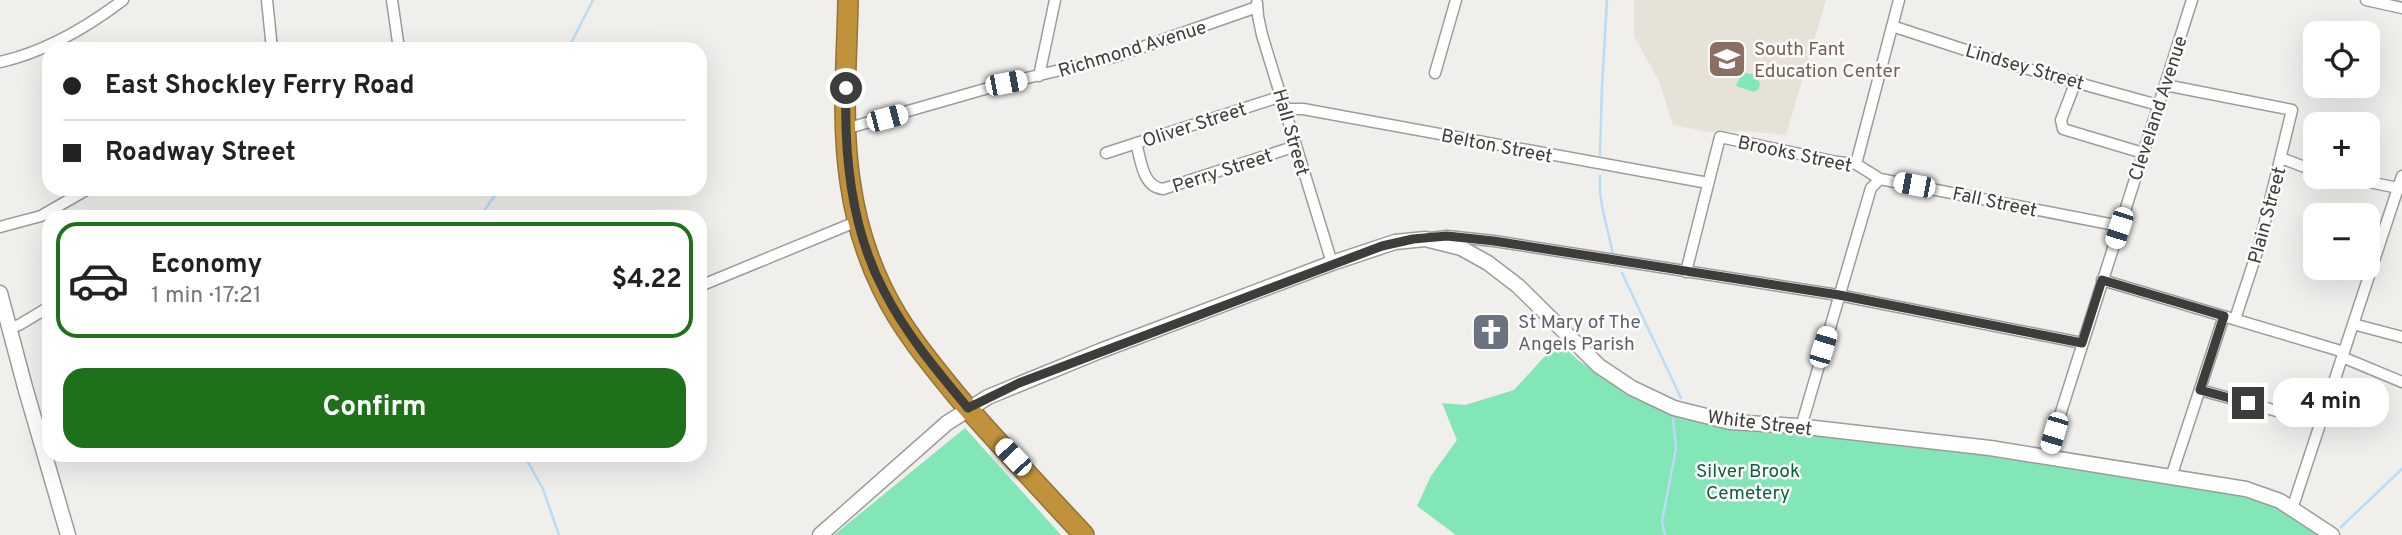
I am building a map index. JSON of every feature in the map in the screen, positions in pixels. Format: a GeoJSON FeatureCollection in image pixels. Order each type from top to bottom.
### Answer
{"type":"FeatureCollection","features":[{"type":"Feature","properties":{"kind":"highway"},"geometry":{"type":"LineString","coordinates":[[848,0],[845,129],[850,183],[858,221],[877,275],[897,314],[933,366],[1084,535]]}},
{"type":"Feature","properties":{"kind":"street"},"geometry":{"type":"LineString","coordinates":[[55,42],[96,21],[122,0]]}},
{"type":"Feature","properties":{"kind":"street"},"geometry":{"type":"LineString","coordinates":[[267,0],[271,42]]}},
{"type":"Feature","properties":{"kind":"street"},"geometry":{"type":"LineString","coordinates":[[392,0],[398,42]]}},
{"type":"Feature","properties":{"kind":"street"},"geometry":{"type":"LineString","coordinates":[[1039,76],[1055,0]]}},
{"type":"Feature","properties":{"kind":"street"},"geometry":{"type":"LineString","coordinates":[[1435,73],[1456,0]]}},
{"type":"Feature","properties":{"kind":"street"},"geometry":{"type":"LineString","coordinates":[[1856,164],[1899,0]]}},
{"type":"Feature","properties":{"kind":"street","name":"Cleveland Avenue"},"geometry":{"type":"LineString","coordinates":[[2047,456],[2192,0]]}},
{"type":"Feature","properties":{"kind":"street"},"geometry":{"type":"LineString","coordinates":[[2366,0],[2402,8]]}},
{"type":"Feature","properties":{"kind":"street","name":"Richmond Avenue"},"geometry":{"type":"LineString","coordinates":[[845,129],[1006,83],[1114,57],[1257,3]]}},
{"type":"Feature","properties":{"kind":"street","name":"Hall Street"},"geometry":{"type":"LineString","coordinates":[[1257,3],[1262,35],[1332,263]]}},
{"type":"Feature","properties":{"kind":"street","name":"Lindsey Street"},"geometry":{"type":"LineString","coordinates":[[1892,26],[1999,61],[2158,104]]}},
{"type":"Feature","properties":{"kind":"street"},"geometry":{"type":"LineString","coordinates":[[0,62],[42,48]]}},
{"type":"Feature","properties":{"kind":"street"},"geometry":{"type":"LineString","coordinates":[[2076,81],[2061,120],[2063,129],[2143,153]]}},
{"type":"Feature","properties":{"kind":"street","name":"Plain Street"},"geometry":{"type":"LineString","coordinates":[[2165,85],[2292,110],[2259,246],[2235,319]]}},
{"type":"Feature","properties":{"kind":"street","name":"Oliver Street"},"geometry":{"type":"LineString","coordinates":[[1105,153],[1282,96]]}},
{"type":"Feature","properties":{"kind":"street","name":"Belton Street"},"geometry":{"type":"LineString","coordinates":[[1285,109],[1303,109],[1708,184]]}},
{"type":"Feature","properties":{"kind":"street","name":"Brooks Street"},"geometry":{"type":"LineString","coordinates":[[1686,272],[1720,137],[1856,164],[1880,179]]}},
{"type":"Feature","properties":{"kind":"street","name":"Perry Street"},"geometry":{"type":"LineString","coordinates":[[1136,143],[1147,181],[1154,187],[1163,189],[1296,146]]}},
{"type":"Feature","properties":{"kind":"street"},"geometry":{"type":"LineString","coordinates":[[2281,158],[2303,166]]}},
{"type":"Feature","properties":{"kind":"street"},"geometry":{"type":"LineString","coordinates":[[2292,509],[2402,176]]}},
{"type":"Feature","properties":{"kind":"street"},"geometry":{"type":"LineString","coordinates":[[1801,427],[1871,188],[1880,179]]}},
{"type":"Feature","properties":{"kind":"street","name":"Fall Street"},"geometry":{"type":"LineString","coordinates":[[1880,179],[2120,226]]}},
{"type":"Feature","properties":{"kind":"street"},"geometry":{"type":"LineString","coordinates":[[2380,184],[2398,188]]}},
{"type":"Feature","properties":{"kind":"street"},"geometry":{"type":"LineString","coordinates":[[51,210],[76,196]]}},
{"type":"Feature","properties":{"kind":"street"},"geometry":{"type":"LineString","coordinates":[[0,227],[42,215]]}},
{"type":"Feature","properties":{"kind":"street"},"geometry":{"type":"LineString","coordinates":[[707,283],[858,221]]}},
{"type":"Feature","properties":{"kind":"street"},"geometry":{"type":"LineString","coordinates":[[1425,239],[1465,237],[1839,295],[2082,343]]}},
{"type":"Feature","properties":{"kind":"street","name":"White Street"},"geometry":{"type":"LineString","coordinates":[[820,535],[909,455],[968,408],[1019,383],[1332,263],[1395,242],[1425,239],[1461,248],[1496,269],[1518,286],[1599,366],[1621,382],[1658,402],[1690,413],[1730,422],[1801,427],[2047,456],[2246,489],[2280,501],[2332,535]]}},
{"type":"Feature","properties":{"kind":"street"},"geometry":{"type":"LineString","coordinates":[[2102,280],[2343,354],[2402,382]]}},
{"type":"Feature","properties":{"kind":"street"},"geometry":{"type":"LineString","coordinates":[[0,293],[42,444]]}},
{"type":"Feature","properties":{"kind":"street"},"geometry":{"type":"LineString","coordinates":[[9,328],[42,311]]}},
{"type":"Feature","properties":{"kind":"street"},"geometry":{"type":"LineString","coordinates":[[2171,477],[2224,316]]}},
{"type":"Feature","properties":{"kind":"street"},"geometry":{"type":"LineString","coordinates":[[2353,324],[2402,337]]}},
{"type":"Feature","properties":{"kind":"street"},"geometry":{"type":"LineString","coordinates":[[2200,390],[2321,422]]}},
{"type":"Feature","properties":{"kind":"street"},"geometry":{"type":"LineString","coordinates":[[47,462],[68,535]]}},
{"type":"Feature","properties":{"kind":"shaded area","name":"South Fant Education Center"},"geometry":{"type":"Polygon","coordinates":[[[1634,0],[1826,0],[1786,135],[1746,131],[1709,132],[1673,125],[1659,81],[1634,36],[1634,0]]]}},
{"type":"Feature","properties":{"kind":"green space"},"geometry":{"type":"Polygon","coordinates":[[[1742,72],[1755,75],[1760,83],[1759,89],[1754,92],[1736,86],[1742,72]]]}},
{"type":"Feature","properties":{"kind":"green space","name":"Silver Brook Cemetery"},"geometry":{"type":"Polygon","coordinates":[[[1558,342],[1578,360],[1629,396],[1663,411],[1703,421],[1941,444],[2265,498],[2323,535],[1456,535],[1417,506],[1431,476],[1457,440],[1442,403],[1465,405],[1514,390],[1558,342]]]}},
{"type":"Feature","properties":{"kind":"green space"},"geometry":{"type":"Polygon","coordinates":[[[965,428],[1061,535],[834,535],[965,428]]]}},
{"type":"Feature","properties":{"kind":"waterway"},"geometry":{"type":"LineString","coordinates":[[572,42],[593,0]]}},
{"type":"Feature","properties":{"kind":"waterway"},"geometry":{"type":"LineString","coordinates":[[1600,155],[1607,0]]}},
{"type":"Feature","properties":{"kind":"waterway"},"geometry":{"type":"LineString","coordinates":[[1600,176],[1602,205],[1613,254]]}},
{"type":"Feature","properties":{"kind":"waterway"},"geometry":{"type":"LineString","coordinates":[[485,210],[494,196]]}},
{"type":"Feature","properties":{"kind":"waterway"},"geometry":{"type":"LineString","coordinates":[[1622,273],[1681,398]]}},
{"type":"Feature","properties":{"kind":"waterway"},"geometry":{"type":"LineString","coordinates":[[1665,535],[1662,521],[1676,449],[1673,419]]}},
{"type":"Feature","properties":{"kind":"waterway"},"geometry":{"type":"LineString","coordinates":[[528,462],[543,489],[559,535]]}},
{"type":"Feature","properties":{"kind":"waterway"},"geometry":{"type":"LineString","coordinates":[[2341,527],[2402,469]]}},
{"type":"Feature","properties":{"kind":"place","name":"South Fant Education Center"},"geometry":{"type":"Point","coordinates":[1727,59]}},
{"type":"Feature","properties":{"kind":"place","name":"St Mary of The Angels Parish"},"geometry":{"type":"Point","coordinates":[1491,332]}},
{"type":"Feature","properties":{"kind":"route"},"geometry":{"type":"LineString","coordinates":[[846,88],[845,129],[850,183],[866,247],[883,289],[915,343],[968,408],[1019,383],[1332,263],[1395,242],[1447,236],[1839,295],[2082,343],[2102,280],[2224,316],[2200,390],[2248,403]]}}]}
